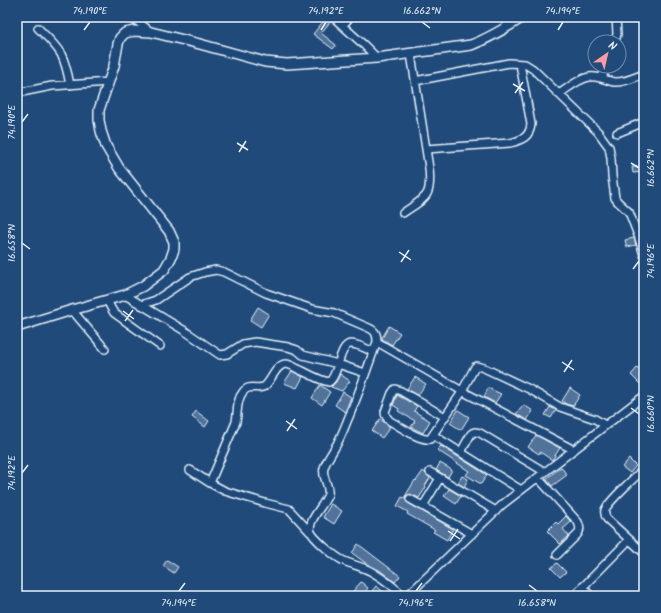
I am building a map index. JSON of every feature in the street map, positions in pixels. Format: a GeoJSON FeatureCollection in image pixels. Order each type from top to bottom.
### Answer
{"type":"FeatureCollection","features":[{"type":"Feature","properties":{"kind":"main road"},"geometry":{"type":"LineString","coordinates":[[17,327],[125,295],[143,286],[164,270],[171,258],[174,249],[174,242],[169,231],[119,168],[106,146],[101,131],[99,110],[114,66],[120,38],[125,34],[134,31],[151,32],[265,62],[295,64],[377,58],[471,45],[484,40],[517,18]]}},
{"type":"Feature","properties":{"kind":"street"},"geometry":{"type":"LineString","coordinates":[[132,17],[151,32]]}},
{"type":"Feature","properties":{"kind":"street"},"geometry":{"type":"LineString","coordinates":[[333,17],[377,58]]}},
{"type":"Feature","properties":{"kind":"street"},"geometry":{"type":"LineString","coordinates":[[343,25],[350,17]]}},
{"type":"Feature","properties":{"kind":"street"},"geometry":{"type":"LineString","coordinates":[[616,17],[617,34]]}},
{"type":"Feature","properties":{"kind":"street"},"geometry":{"type":"LineString","coordinates":[[38,28],[50,40],[60,54],[67,69],[70,85]]}},
{"type":"Feature","properties":{"kind":"street"},"geometry":{"type":"LineString","coordinates":[[403,213],[427,195],[429,191],[430,175],[411,54]]}},
{"type":"Feature","properties":{"kind":"street"},"geometry":{"type":"LineString","coordinates":[[415,81],[509,63],[525,64],[533,69],[598,132],[609,147],[615,198],[629,212],[644,255]]}},
{"type":"Feature","properties":{"kind":"street"},"geometry":{"type":"LineString","coordinates":[[426,149],[510,143],[519,141],[528,135],[532,124],[520,64]]}},
{"type":"Feature","properties":{"kind":"street"},"geometry":{"type":"LineString","coordinates":[[602,78],[604,74]]}},
{"type":"Feature","properties":{"kind":"street"},"geometry":{"type":"LineString","coordinates":[[559,94],[583,78],[596,76],[614,82],[619,82],[644,74]]}},
{"type":"Feature","properties":{"kind":"street"},"geometry":{"type":"LineString","coordinates":[[17,93],[52,86],[109,82]]}},
{"type":"Feature","properties":{"kind":"street"},"geometry":{"type":"LineString","coordinates":[[617,133],[644,122]]}},
{"type":"Feature","properties":{"kind":"street"},"geometry":{"type":"LineString","coordinates":[[141,305],[156,300],[190,277],[216,270],[224,272],[266,293],[312,308],[334,313],[369,328],[376,333],[377,342],[348,419],[335,449],[324,467],[323,474],[327,485],[328,494],[312,521],[310,532]]}},
{"type":"Feature","properties":{"kind":"street"},"geometry":{"type":"LineString","coordinates":[[125,295],[220,354],[227,354],[242,344],[254,342],[288,347],[297,350],[303,355],[365,373]]}},
{"type":"Feature","properties":{"kind":"street"},"geometry":{"type":"LineString","coordinates":[[107,300],[114,313],[160,346]]}},
{"type":"Feature","properties":{"kind":"street"},"geometry":{"type":"LineString","coordinates":[[72,310],[105,349]]}},
{"type":"Feature","properties":{"kind":"street"},"geometry":{"type":"LineString","coordinates":[[377,342],[462,391],[574,450]]}},
{"type":"Feature","properties":{"kind":"street"},"geometry":{"type":"LineString","coordinates":[[210,484],[236,422],[242,392],[249,387],[263,387],[277,370],[285,364],[318,379],[329,382],[334,376],[342,352],[349,344],[353,344],[373,352]]}},
{"type":"Feature","properties":{"kind":"street"},"geometry":{"type":"LineString","coordinates":[[445,417],[395,389],[385,412],[387,418],[419,438],[430,438],[445,417],[462,391],[475,367],[477,366],[529,389],[560,407],[595,419],[605,425]]}},
{"type":"Feature","properties":{"kind":"street"},"geometry":{"type":"LineString","coordinates":[[190,470],[210,484],[235,494],[289,508],[317,541],[343,560],[372,572],[388,582],[405,596],[503,504],[644,396]]}},
{"type":"Feature","properties":{"kind":"street"},"geometry":{"type":"LineString","coordinates":[[461,452],[471,434],[476,432],[545,472]]}},
{"type":"Feature","properties":{"kind":"street"},"geometry":{"type":"LineString","coordinates":[[432,435],[521,490]]}},
{"type":"Feature","properties":{"kind":"street"},"geometry":{"type":"LineString","coordinates":[[644,468],[605,511],[607,519],[644,553]]}},
{"type":"Feature","properties":{"kind":"street"},"geometry":{"type":"LineString","coordinates":[[430,472],[496,511]]}},
{"type":"Feature","properties":{"kind":"street"},"geometry":{"type":"LineString","coordinates":[[423,506],[440,478]]}},
{"type":"Feature","properties":{"kind":"street"},"geometry":{"type":"LineString","coordinates":[[538,478],[578,522],[580,529],[580,532],[557,555]]}},
{"type":"Feature","properties":{"kind":"street"},"geometry":{"type":"LineString","coordinates":[[410,499],[472,534]]}},
{"type":"Feature","properties":{"kind":"street"},"geometry":{"type":"LineString","coordinates":[[574,596],[629,540]]}},
{"type":"Feature","properties":{"kind":"street"},"geometry":{"type":"LineString","coordinates":[[582,587],[591,596]]}},
{"type":"Feature","properties":{"kind":"building"},"geometry":{"type":"Polygon","coordinates":[[[326,18],[330,22],[321,33],[336,45],[333,49],[313,34],[326,18]]]}},
{"type":"Feature","properties":{"kind":"building"},"geometry":{"type":"Polygon","coordinates":[[[644,166],[644,172],[633,173],[632,167],[644,166]]]}},
{"type":"Feature","properties":{"kind":"building"},"geometry":{"type":"Polygon","coordinates":[[[634,238],[636,245],[627,247],[625,240],[634,238]]]}},
{"type":"Feature","properties":{"kind":"building"},"geometry":{"type":"Polygon","coordinates":[[[258,307],[269,314],[261,327],[250,320],[258,307]]]}},
{"type":"Feature","properties":{"kind":"building"},"geometry":{"type":"Polygon","coordinates":[[[389,326],[400,333],[392,345],[382,339],[389,326]]]}},
{"type":"Feature","properties":{"kind":"building"},"geometry":{"type":"Polygon","coordinates":[[[637,368],[644,375],[644,380],[640,384],[631,375],[637,368]]]}},
{"type":"Feature","properties":{"kind":"building"},"geometry":{"type":"Polygon","coordinates":[[[292,371],[303,377],[297,388],[284,383],[292,371]]]}},
{"type":"Feature","properties":{"kind":"building"},"geometry":{"type":"Polygon","coordinates":[[[340,374],[350,381],[342,391],[331,387],[336,382],[340,374]]]}},
{"type":"Feature","properties":{"kind":"building"},"geometry":{"type":"Polygon","coordinates":[[[415,377],[426,384],[418,395],[407,389],[415,377]]]}},
{"type":"Feature","properties":{"kind":"building"},"geometry":{"type":"Polygon","coordinates":[[[320,385],[330,392],[322,405],[312,398],[320,385]]]}},
{"type":"Feature","properties":{"kind":"building"},"geometry":{"type":"Polygon","coordinates":[[[488,388],[501,394],[495,403],[484,397],[488,388]]]}},
{"type":"Feature","properties":{"kind":"building"},"geometry":{"type":"Polygon","coordinates":[[[570,388],[580,395],[573,406],[562,401],[570,388]]]}},
{"type":"Feature","properties":{"kind":"building"},"geometry":{"type":"Polygon","coordinates":[[[343,392],[351,397],[345,412],[335,405],[343,392]]]}},
{"type":"Feature","properties":{"kind":"building"},"geometry":{"type":"Polygon","coordinates":[[[397,395],[417,406],[414,411],[430,421],[423,433],[411,427],[415,421],[398,411],[399,409],[393,405],[397,395]]]}},
{"type":"Feature","properties":{"kind":"building"},"geometry":{"type":"Polygon","coordinates":[[[524,405],[533,411],[527,420],[516,414],[524,405]]]}},
{"type":"Feature","properties":{"kind":"building"},"geometry":{"type":"Polygon","coordinates":[[[550,407],[556,410],[551,418],[545,415],[550,407]]]}},
{"type":"Feature","properties":{"kind":"building"},"geometry":{"type":"Polygon","coordinates":[[[458,410],[469,417],[461,430],[450,423],[458,410]]]}},
{"type":"Feature","properties":{"kind":"building"},"geometry":{"type":"Polygon","coordinates":[[[196,411],[209,421],[205,427],[192,417],[196,411]]]}},
{"type":"Feature","properties":{"kind":"building"},"geometry":{"type":"Polygon","coordinates":[[[380,419],[390,427],[382,438],[372,431],[380,419]]]}},
{"type":"Feature","properties":{"kind":"building"},"geometry":{"type":"Polygon","coordinates":[[[536,435],[560,448],[552,460],[540,452],[539,454],[528,447],[536,435]]]}},
{"type":"Feature","properties":{"kind":"building"},"geometry":{"type":"Polygon","coordinates":[[[441,446],[487,475],[481,484],[466,475],[469,471],[437,450],[441,446]]]}},
{"type":"Feature","properties":{"kind":"building"},"geometry":{"type":"Polygon","coordinates":[[[629,459],[636,466],[630,473],[622,467],[629,459]]]}},
{"type":"Feature","properties":{"kind":"building"},"geometry":{"type":"Polygon","coordinates":[[[440,463],[452,470],[448,477],[436,470],[440,463]]]}},
{"type":"Feature","properties":{"kind":"building"},"geometry":{"type":"Polygon","coordinates":[[[561,467],[567,475],[552,486],[546,479],[561,467]]]}},
{"type":"Feature","properties":{"kind":"building"},"geometry":{"type":"Polygon","coordinates":[[[423,471],[430,478],[425,486],[426,487],[419,498],[410,494],[406,496],[406,501],[453,529],[447,540],[433,532],[435,530],[407,514],[408,512],[397,506],[402,497],[404,498],[415,480],[416,481],[423,471]]]}},
{"type":"Feature","properties":{"kind":"building"},"geometry":{"type":"Polygon","coordinates":[[[462,476],[468,479],[464,487],[458,483],[462,476]]]}},
{"type":"Feature","properties":{"kind":"building"},"geometry":{"type":"Polygon","coordinates":[[[449,489],[461,496],[456,504],[444,496],[449,489]]]}},
{"type":"Feature","properties":{"kind":"building"},"geometry":{"type":"Polygon","coordinates":[[[331,504],[342,511],[334,524],[323,517],[331,504]]]}},
{"type":"Feature","properties":{"kind":"building"},"geometry":{"type":"Polygon","coordinates":[[[566,516],[571,522],[563,529],[569,536],[560,544],[547,531],[556,522],[558,524],[566,516]]]}},
{"type":"Feature","properties":{"kind":"building"},"geometry":{"type":"Polygon","coordinates":[[[358,544],[400,576],[395,582],[352,553],[358,544]]]}},
{"type":"Feature","properties":{"kind":"building"},"geometry":{"type":"Polygon","coordinates":[[[167,560],[178,567],[174,573],[163,566],[167,560]]]}},
{"type":"Feature","properties":{"kind":"building"},"geometry":{"type":"Polygon","coordinates":[[[557,563],[566,572],[560,577],[551,568],[557,563]]]}},
{"type":"Feature","properties":{"kind":"building"},"geometry":{"type":"Polygon","coordinates":[[[361,582],[368,588],[362,596],[359,596],[353,591],[361,582]]]}},
{"type":"Feature","properties":{"kind":"building"},"geometry":{"type":"Polygon","coordinates":[[[376,586],[385,593],[382,596],[379,596],[372,591],[376,586]]]}}]}
